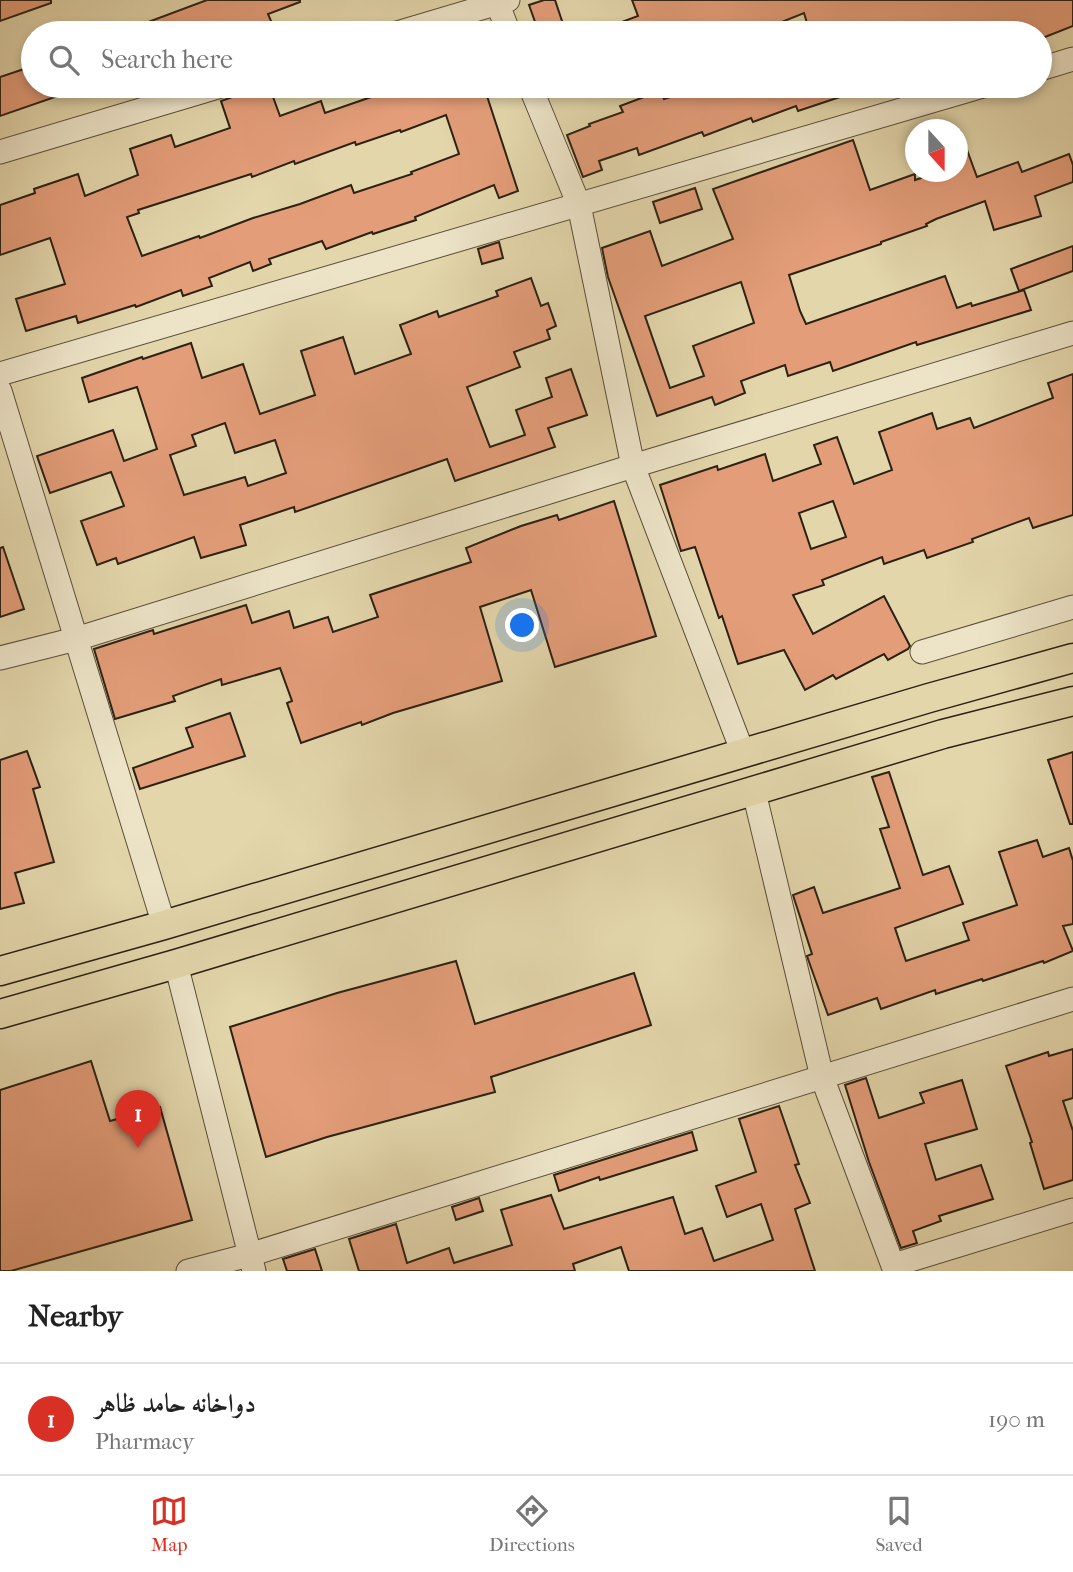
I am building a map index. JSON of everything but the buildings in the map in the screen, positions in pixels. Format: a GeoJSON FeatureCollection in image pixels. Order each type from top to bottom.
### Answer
{"type":"FeatureCollection","features":[{"type":"Feature","properties":{"kind":"main road"},"geometry":{"type":"LineString","coordinates":[[0,971],[1073,658]]}},
{"type":"Feature","properties":{"kind":"main road"},"geometry":{"type":"LineString","coordinates":[[1035,669],[1034,691],[1043,710]]}},
{"type":"Feature","properties":{"kind":"main road"},"geometry":{"type":"LineString","coordinates":[[929,698],[943,709],[946,716],[943,734]]}},
{"type":"Feature","properties":{"kind":"main road"},"geometry":{"type":"LineString","coordinates":[[0,1014],[176,964],[943,734],[1073,701]]}},
{"type":"Feature","properties":{"kind":"street"},"geometry":{"type":"LineString","coordinates":[[436,21],[500,1],[506,21]]}},
{"type":"Feature","properties":{"kind":"street"},"geometry":{"type":"LineString","coordinates":[[1052,65],[1073,59]]}},
{"type":"Feature","properties":{"kind":"street"},"geometry":{"type":"LineString","coordinates":[[0,152],[181,98]]}},
{"type":"Feature","properties":{"kind":"street"},"geometry":{"type":"LineString","coordinates":[[535,98],[579,205],[633,466],[743,753]]}},
{"type":"Feature","properties":{"kind":"street"},"geometry":{"type":"LineString","coordinates":[[0,374],[942,98]]}},
{"type":"Feature","properties":{"kind":"street"},"geometry":{"type":"LineString","coordinates":[[0,658],[76,639],[1073,333]]}},
{"type":"Feature","properties":{"kind":"street"},"geometry":{"type":"LineString","coordinates":[[2,405],[164,925]]}},
{"type":"Feature","properties":{"kind":"street"},"geometry":{"type":"LineString","coordinates":[[922,652],[1073,607]]}},
{"type":"Feature","properties":{"kind":"street"},"geometry":{"type":"LineString","coordinates":[[754,792],[822,1077],[895,1268],[1073,1210]]}},
{"type":"Feature","properties":{"kind":"street"},"geometry":{"type":"LineString","coordinates":[[176,964],[251,1263]]}},
{"type":"Feature","properties":{"kind":"street"},"geometry":{"type":"LineString","coordinates":[[188,1271],[251,1263],[822,1077],[1073,999]]}},
{"type":"Feature","properties":{"kind":"place","name":"دواخانه حامد ظاهر"},"geometry":{"type":"Point","coordinates":[138,1148]}}]}
